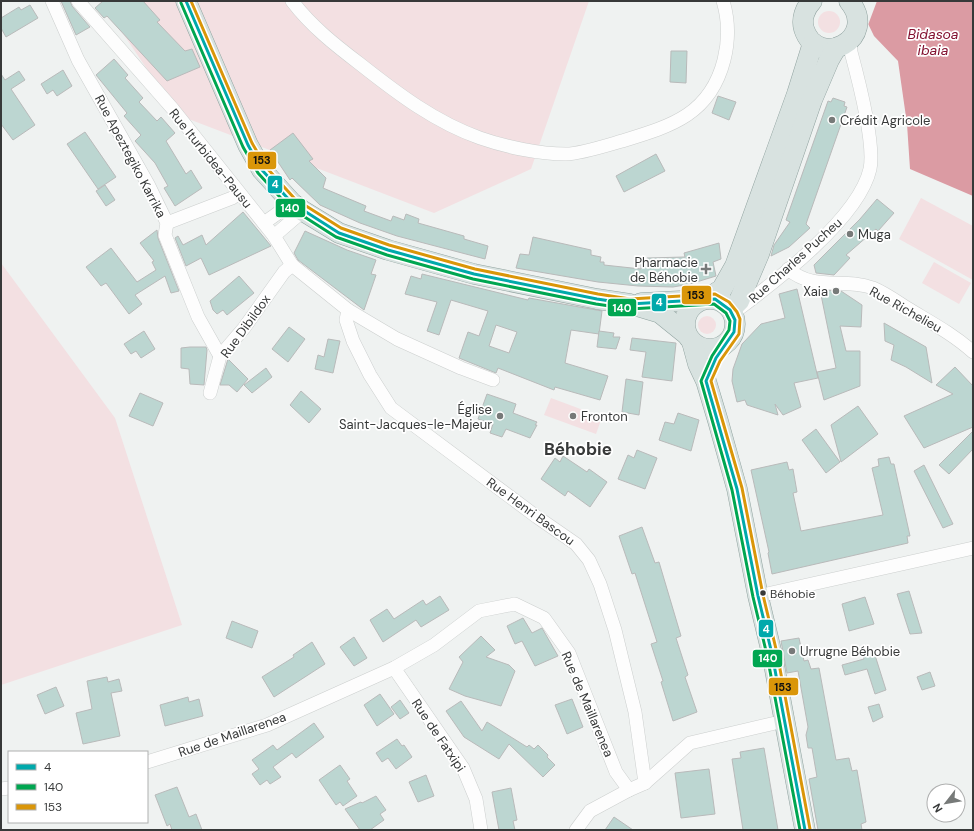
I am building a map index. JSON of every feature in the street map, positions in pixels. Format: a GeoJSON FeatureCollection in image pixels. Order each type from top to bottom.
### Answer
{"type":"FeatureCollection","features":[{"type":"Feature","properties":{"kind":"main road"},"geometry":{"type":"LineString","coordinates":[[186,1],[248,144],[262,170],[297,207],[339,233],[388,250],[474,274],[597,299],[630,304],[660,313],[698,346],[712,349],[726,344]]}},
{"type":"Feature","properties":{"kind":"main road"},"geometry":{"type":"LineString","coordinates":[[812,1],[805,9],[803,18],[803,27],[812,43],[820,47],[843,45]]}},
{"type":"Feature","properties":{"kind":"main road"},"geometry":{"type":"LineString","coordinates":[[849,1],[854,7],[858,22]]}},
{"type":"Feature","properties":{"kind":"main road"},"geometry":{"type":"LineString","coordinates":[[732,311],[739,301],[759,254],[812,100],[829,60],[854,36],[858,22],[860,1]]}},
{"type":"Feature","properties":{"kind":"main road"},"geometry":{"type":"LineString","coordinates":[[805,830],[772,654],[758,596],[737,489],[706,381],[689,338],[685,318],[694,304],[722,289],[736,266],[797,94],[812,43]]}},
{"type":"Feature","properties":{"kind":"main road"},"geometry":{"type":"LineString","coordinates":[[630,304],[704,299],[722,301],[732,311],[735,322],[735,330],[706,381]]}},
{"type":"Feature","properties":{"kind":"street","name":"Rue Apeztegiko Karrika"},"geometry":{"type":"LineString","coordinates":[[52,1],[78,60],[149,186],[167,223],[165,235],[198,317],[220,356]]}},
{"type":"Feature","properties":{"kind":"street","name":"Rue Iturbidea-Pausu"},"geometry":{"type":"LineString","coordinates":[[78,1],[172,108],[264,223],[274,236],[288,268],[348,310],[397,339],[462,368],[494,380]]}},
{"type":"Feature","properties":{"kind":"street"},"geometry":{"type":"LineString","coordinates":[[292,1],[300,13],[326,38],[404,99],[442,122],[481,138],[527,150],[567,154],[613,144],[660,130],[690,114],[708,98],[721,74],[728,44],[727,14],[723,1]]}},
{"type":"Feature","properties":{"kind":"street","name":"Rue Charles Pucheu"},"geometry":{"type":"LineString","coordinates":[[732,311],[788,269],[824,237],[852,207],[862,192],[870,169],[871,148],[850,52],[843,45]]}},
{"type":"Feature","properties":{"kind":"street"},"geometry":{"type":"LineString","coordinates":[[167,223],[232,198],[239,193]]}},
{"type":"Feature","properties":{"kind":"street"},"geometry":{"type":"LineString","coordinates":[[264,223],[297,207]]}},
{"type":"Feature","properties":{"kind":"street"},"geometry":{"type":"LineString","coordinates":[[274,236],[297,207]]}},
{"type":"Feature","properties":{"kind":"street","name":"Rue Dibildox"},"geometry":{"type":"LineString","coordinates":[[210,393],[220,356],[244,328],[288,268]]}},
{"type":"Feature","properties":{"kind":"street","name":"Rue Richelieu"},"geometry":{"type":"LineString","coordinates":[[788,269],[798,277],[806,280],[849,284],[872,288],[958,338],[973,352]]}},
{"type":"Feature","properties":{"kind":"street","name":"Rue Henri Bascou"},"geometry":{"type":"LineString","coordinates":[[348,310],[346,320],[353,341],[370,375],[391,408],[537,517],[576,544],[589,560],[600,584],[615,630],[635,712],[645,783]]}},
{"type":"Feature","properties":{"kind":"street"},"geometry":{"type":"LineString","coordinates":[[758,596],[973,548]]}},
{"type":"Feature","properties":{"kind":"street","name":"Rue de Maillarenea"},"geometry":{"type":"LineString","coordinates":[[148,762],[267,725],[394,668],[434,645],[479,611],[514,604],[544,618],[569,653],[616,772],[629,790]]}},
{"type":"Feature","properties":{"kind":"street","name":"Rue de Fatxipi"},"geometry":{"type":"LineString","coordinates":[[394,668],[463,768],[476,799],[481,830]]}},
{"type":"Feature","properties":{"kind":"street"},"geometry":{"type":"LineString","coordinates":[[576,830],[590,811],[645,783],[690,743],[784,721]]}},
{"type":"Feature","properties":{"kind":"shaded area"},"geometry":{"type":"Polygon","coordinates":[[[101,1],[589,1],[531,169],[434,213],[178,115],[101,1]]]}},
{"type":"Feature","properties":{"kind":"shaded area"},"geometry":{"type":"Polygon","coordinates":[[[829,11],[837,14],[840,22],[837,30],[829,33],[821,30],[818,22],[821,14],[829,11]]]}},
{"type":"Feature","properties":{"kind":"shaded area"},"geometry":{"type":"Polygon","coordinates":[[[921,198],[973,226],[973,280],[899,239],[921,198]]]}},
{"type":"Feature","properties":{"kind":"shaded area"},"geometry":{"type":"Polygon","coordinates":[[[934,262],[971,283],[959,304],[922,283],[934,262]]]}},
{"type":"Feature","properties":{"kind":"shaded area"},"geometry":{"type":"Polygon","coordinates":[[[1,263],[115,418],[182,625],[1,685],[1,263]]]}},
{"type":"Feature","properties":{"kind":"shaded area"},"geometry":{"type":"Polygon","coordinates":[[[707,316],[713,319],[716,325],[713,331],[707,334],[701,331],[698,325],[701,319],[707,316]]]}},
{"type":"Feature","properties":{"kind":"shaded area","name":"Fronton"},"geometry":{"type":"Polygon","coordinates":[[[551,398],[602,417],[596,434],[544,415],[551,398]]]}},
{"type":"Feature","properties":{"kind":"water","name":"Bidasoa ibaia"},"geometry":{"type":"Polygon","coordinates":[[[857,1],[973,1],[973,196],[910,169],[907,124],[898,61],[874,36],[857,1]]]}},
{"type":"Feature","properties":{"kind":"pier"},"geometry":{"type":"Polygon","coordinates":[[[857,1],[877,1],[868,25],[857,1]]]}},
{"type":"Feature","properties":{"kind":"building"},"geometry":{"type":"Polygon","coordinates":[[[61,1],[70,1],[72,6],[90,27],[76,35],[61,1]]]}},
{"type":"Feature","properties":{"kind":"building"},"geometry":{"type":"Polygon","coordinates":[[[103,1],[143,1],[160,20],[157,22],[185,51],[192,49],[200,67],[167,81],[107,16],[104,18],[95,8],[103,1]]]}},
{"type":"Feature","properties":{"kind":"building"},"geometry":{"type":"Polygon","coordinates":[[[30,5],[38,18],[6,37],[1,28],[1,18],[19,7],[21,10],[30,5]]]}},
{"type":"Feature","properties":{"kind":"building"},"geometry":{"type":"Polygon","coordinates":[[[671,51],[687,51],[686,83],[670,82],[671,51]]]}},
{"type":"Feature","properties":{"kind":"building"},"geometry":{"type":"Polygon","coordinates":[[[114,59],[128,75],[125,78],[143,98],[139,102],[157,121],[161,117],[175,133],[166,141],[186,174],[191,170],[202,188],[175,206],[164,188],[168,186],[155,163],[135,141],[141,135],[124,116],[127,113],[96,75],[114,59]]]}},
{"type":"Feature","properties":{"kind":"building"},"geometry":{"type":"Polygon","coordinates":[[[63,70],[72,86],[57,96],[53,90],[47,94],[41,84],[63,70]]]}},
{"type":"Feature","properties":{"kind":"building"},"geometry":{"type":"Polygon","coordinates":[[[19,71],[25,80],[11,89],[35,125],[13,140],[1,124],[1,74],[5,80],[19,71]]]}},
{"type":"Feature","properties":{"kind":"building"},"geometry":{"type":"Polygon","coordinates":[[[718,96],[736,102],[729,120],[712,113],[718,96]]]}},
{"type":"Feature","properties":{"kind":"building"},"geometry":{"type":"Polygon","coordinates":[[[833,98],[845,102],[844,106],[847,107],[806,224],[810,228],[789,247],[771,256],[774,245],[790,222],[786,220],[828,101],[831,102],[833,98]]]}},
{"type":"Feature","properties":{"kind":"building"},"geometry":{"type":"Polygon","coordinates":[[[85,132],[116,177],[98,189],[67,144],[85,132]]]}},
{"type":"Feature","properties":{"kind":"building"},"geometry":{"type":"Polygon","coordinates":[[[293,133],[313,159],[309,161],[326,178],[323,188],[366,206],[364,211],[391,221],[393,216],[404,220],[406,214],[419,219],[418,223],[464,236],[464,239],[488,246],[485,259],[397,236],[360,223],[320,205],[292,178],[290,180],[270,150],[293,133]]]}},
{"type":"Feature","properties":{"kind":"building"},"geometry":{"type":"Polygon","coordinates":[[[656,154],[665,171],[624,192],[616,176],[656,154]]]}},
{"type":"Feature","properties":{"kind":"building"},"geometry":{"type":"Polygon","coordinates":[[[105,185],[115,200],[106,206],[96,191],[105,185]]]}},
{"type":"Feature","properties":{"kind":"building"},"geometry":{"type":"Polygon","coordinates":[[[877,199],[894,213],[878,231],[876,229],[846,255],[850,258],[834,275],[816,273],[814,265],[860,219],[877,199]]]}},
{"type":"Feature","properties":{"kind":"building"},"geometry":{"type":"Polygon","coordinates":[[[243,212],[271,246],[209,275],[201,258],[186,266],[175,238],[178,236],[183,245],[202,235],[206,245],[243,212]]]}},
{"type":"Feature","properties":{"kind":"building"},"geometry":{"type":"Polygon","coordinates":[[[157,230],[158,238],[179,291],[171,293],[165,276],[135,295],[142,304],[129,314],[106,283],[101,286],[86,267],[111,248],[137,282],[156,270],[152,262],[154,261],[140,243],[157,230]]]}},
{"type":"Feature","properties":{"kind":"building"},"geometry":{"type":"Polygon","coordinates":[[[305,231],[347,250],[376,260],[371,274],[376,275],[364,310],[298,260],[294,253],[305,231]]]}},
{"type":"Feature","properties":{"kind":"building"},"geometry":{"type":"Polygon","coordinates":[[[533,237],[591,250],[591,255],[601,257],[600,262],[604,262],[604,265],[641,269],[641,261],[647,261],[647,258],[685,257],[684,253],[719,243],[721,259],[713,262],[716,276],[690,284],[673,287],[638,286],[598,282],[516,268],[520,254],[529,255],[533,237]]]}},
{"type":"Feature","properties":{"kind":"building"},"geometry":{"type":"Polygon","coordinates":[[[422,274],[528,300],[529,298],[602,311],[599,334],[571,330],[565,363],[608,376],[600,400],[555,387],[554,390],[498,368],[496,373],[459,358],[468,332],[479,336],[488,311],[451,300],[439,335],[427,331],[437,302],[405,294],[411,276],[421,279],[422,274]],[[496,325],[489,346],[509,353],[517,332],[496,325]]]}},
{"type":"Feature","properties":{"kind":"building"},"geometry":{"type":"Polygon","coordinates":[[[239,276],[254,293],[227,315],[223,310],[217,314],[213,310],[210,301],[239,276]]]}},
{"type":"Feature","properties":{"kind":"building"},"geometry":{"type":"Polygon","coordinates":[[[797,289],[818,378],[794,383],[801,407],[783,415],[775,404],[778,415],[747,405],[745,400],[737,402],[732,381],[733,369],[742,344],[761,324],[785,318],[779,294],[797,289]]]}},
{"type":"Feature","properties":{"kind":"building"},"geometry":{"type":"Polygon","coordinates":[[[820,290],[841,291],[862,305],[861,327],[840,326],[846,351],[860,351],[860,386],[824,400],[817,372],[836,368],[820,290]]]}},
{"type":"Feature","properties":{"kind":"building"},"geometry":{"type":"Polygon","coordinates":[[[884,323],[926,347],[932,383],[906,367],[891,360],[894,345],[885,341],[884,323]]]}},
{"type":"Feature","properties":{"kind":"building"},"geometry":{"type":"Polygon","coordinates":[[[289,327],[305,339],[288,362],[272,349],[289,327]]]}},
{"type":"Feature","properties":{"kind":"building"},"geometry":{"type":"Polygon","coordinates":[[[144,331],[155,349],[141,358],[136,351],[131,354],[124,344],[144,331]]]}},
{"type":"Feature","properties":{"kind":"building"},"geometry":{"type":"Polygon","coordinates":[[[599,331],[614,333],[613,337],[620,337],[616,349],[597,347],[599,331]]]}},
{"type":"Feature","properties":{"kind":"building"},"geometry":{"type":"Polygon","coordinates":[[[632,338],[676,343],[672,381],[642,377],[646,352],[630,350],[632,338]]]}},
{"type":"Feature","properties":{"kind":"building"},"geometry":{"type":"Polygon","coordinates":[[[328,339],[340,341],[333,373],[315,369],[318,355],[324,357],[328,339]]]}},
{"type":"Feature","properties":{"kind":"building"},"geometry":{"type":"Polygon","coordinates":[[[206,347],[204,385],[190,384],[189,369],[181,368],[181,348],[206,347]]]}},
{"type":"Feature","properties":{"kind":"building"},"geometry":{"type":"Polygon","coordinates":[[[228,359],[248,379],[237,392],[229,385],[220,385],[228,359]]]}},
{"type":"Feature","properties":{"kind":"building"},"geometry":{"type":"Polygon","coordinates":[[[955,367],[973,386],[973,427],[924,448],[904,416],[953,394],[936,385],[955,367]]]}},
{"type":"Feature","properties":{"kind":"building"},"geometry":{"type":"Polygon","coordinates":[[[266,368],[272,377],[252,393],[244,385],[266,368]]]}},
{"type":"Feature","properties":{"kind":"building"},"geometry":{"type":"Polygon","coordinates":[[[626,379],[643,382],[639,415],[622,412],[626,379]]]}},
{"type":"Feature","properties":{"kind":"building"},"geometry":{"type":"Polygon","coordinates":[[[301,391],[321,409],[309,423],[290,405],[301,391]]]}},
{"type":"Feature","properties":{"kind":"building"},"geometry":{"type":"Polygon","coordinates":[[[140,393],[163,403],[153,426],[129,416],[140,393]]]}},
{"type":"Feature","properties":{"kind":"building","name":"Église Saint-Jacques-le-Majeur"},"geometry":{"type":"Polygon","coordinates":[[[487,394],[516,404],[513,413],[537,422],[535,425],[537,425],[530,438],[506,429],[502,437],[490,433],[493,424],[478,419],[487,394]]]}},
{"type":"Feature","properties":{"kind":"building"},"geometry":{"type":"Polygon","coordinates":[[[858,406],[878,434],[841,462],[831,425],[858,406]]]}},
{"type":"Feature","properties":{"kind":"building"},"geometry":{"type":"Polygon","coordinates":[[[678,413],[699,420],[691,451],[659,440],[665,422],[674,424],[678,413]]]}},
{"type":"Feature","properties":{"kind":"building"},"geometry":{"type":"Polygon","coordinates":[[[816,429],[840,462],[826,473],[802,440],[816,429]]]}},
{"type":"Feature","properties":{"kind":"building"},"geometry":{"type":"Polygon","coordinates":[[[973,431],[973,449],[949,474],[939,465],[973,431]]]}},
{"type":"Feature","properties":{"kind":"building"},"geometry":{"type":"Polygon","coordinates":[[[637,450],[657,458],[645,489],[618,479],[628,455],[634,458],[637,450]]]}},
{"type":"Feature","properties":{"kind":"building"},"geometry":{"type":"Polygon","coordinates":[[[563,456],[587,472],[589,469],[607,482],[590,507],[568,491],[565,496],[541,479],[555,458],[560,462],[563,456]]]}},
{"type":"Feature","properties":{"kind":"building"},"geometry":{"type":"Polygon","coordinates":[[[889,457],[891,464],[894,464],[910,536],[907,536],[908,543],[772,574],[769,552],[751,470],[787,462],[789,470],[793,469],[797,492],[793,493],[801,531],[883,515],[872,468],[879,466],[878,459],[889,457]]]}},
{"type":"Feature","properties":{"kind":"building"},"geometry":{"type":"Polygon","coordinates":[[[924,465],[953,524],[943,528],[914,471],[924,465]]]}},
{"type":"Feature","properties":{"kind":"building"},"geometry":{"type":"Polygon","coordinates":[[[642,527],[655,563],[659,562],[681,636],[676,638],[688,675],[685,677],[697,712],[673,721],[661,682],[663,681],[651,644],[657,642],[635,573],[632,574],[619,536],[642,527]]]}},
{"type":"Feature","properties":{"kind":"building"},"geometry":{"type":"Polygon","coordinates":[[[909,591],[922,633],[910,634],[897,594],[909,591]]]}},
{"type":"Feature","properties":{"kind":"building"},"geometry":{"type":"Polygon","coordinates":[[[440,596],[449,610],[421,627],[416,620],[383,642],[370,620],[387,609],[394,619],[423,600],[426,605],[440,596]]]}},
{"type":"Feature","properties":{"kind":"building"},"geometry":{"type":"Polygon","coordinates":[[[865,597],[874,624],[849,631],[842,604],[865,597]]]}},
{"type":"Feature","properties":{"kind":"building"},"geometry":{"type":"Polygon","coordinates":[[[523,618],[532,633],[542,628],[558,656],[535,666],[522,641],[515,644],[507,626],[523,618]]]}},
{"type":"Feature","properties":{"kind":"building"},"geometry":{"type":"Polygon","coordinates":[[[232,621],[258,631],[252,648],[226,638],[232,621]]]}},
{"type":"Feature","properties":{"kind":"building"},"geometry":{"type":"Polygon","coordinates":[[[481,636],[495,650],[486,657],[509,665],[515,671],[501,706],[465,696],[449,689],[463,662],[459,657],[481,636]]]}},
{"type":"Feature","properties":{"kind":"building"},"geometry":{"type":"Polygon","coordinates":[[[354,637],[367,658],[354,666],[340,647],[354,637]]]}},
{"type":"Feature","properties":{"kind":"building"},"geometry":{"type":"Polygon","coordinates":[[[799,638],[804,661],[808,660],[811,669],[819,668],[836,760],[849,758],[852,771],[857,770],[866,822],[861,824],[862,830],[818,830],[809,779],[817,777],[812,748],[808,748],[806,735],[808,727],[798,671],[787,673],[781,641],[799,638]]]}},
{"type":"Feature","properties":{"kind":"building"},"geometry":{"type":"Polygon","coordinates":[[[312,642],[325,664],[274,697],[262,677],[294,657],[293,655],[312,642]]]}},
{"type":"Feature","properties":{"kind":"building"},"geometry":{"type":"Polygon","coordinates":[[[874,652],[886,690],[875,694],[867,669],[845,675],[842,665],[864,659],[863,655],[874,652]]]}},
{"type":"Feature","properties":{"kind":"building"},"geometry":{"type":"Polygon","coordinates":[[[930,672],[935,686],[922,690],[917,677],[930,672]]]}},
{"type":"Feature","properties":{"kind":"building"},"geometry":{"type":"Polygon","coordinates":[[[107,677],[108,682],[119,679],[122,691],[111,693],[120,736],[83,744],[76,713],[92,709],[87,681],[107,677]]]}},
{"type":"Feature","properties":{"kind":"building"},"geometry":{"type":"Polygon","coordinates":[[[56,687],[64,706],[45,714],[37,695],[56,687]]]}},
{"type":"Feature","properties":{"kind":"building"},"geometry":{"type":"Polygon","coordinates":[[[380,694],[394,714],[377,726],[364,705],[380,694]]]}},
{"type":"Feature","properties":{"kind":"building"},"geometry":{"type":"Polygon","coordinates":[[[188,697],[189,702],[199,699],[203,716],[165,726],[160,705],[188,697]]]}},
{"type":"Feature","properties":{"kind":"building"},"geometry":{"type":"Polygon","coordinates":[[[572,699],[583,727],[567,734],[555,705],[572,699]]]}},
{"type":"Feature","properties":{"kind":"building"},"geometry":{"type":"Polygon","coordinates":[[[400,700],[409,713],[400,719],[391,707],[400,700]]]}},
{"type":"Feature","properties":{"kind":"building"},"geometry":{"type":"Polygon","coordinates":[[[461,701],[482,731],[487,722],[527,747],[529,745],[534,749],[538,745],[555,765],[543,777],[509,744],[499,759],[464,737],[446,711],[461,701]]]}},
{"type":"Feature","properties":{"kind":"building"},"geometry":{"type":"Polygon","coordinates":[[[879,704],[883,717],[873,722],[868,707],[879,704]]]}},
{"type":"Feature","properties":{"kind":"building"},"geometry":{"type":"Polygon","coordinates":[[[314,723],[324,737],[296,758],[292,753],[273,767],[281,777],[270,784],[267,780],[260,785],[252,774],[259,769],[252,760],[273,745],[277,750],[314,723]]]}},
{"type":"Feature","properties":{"kind":"building"},"geometry":{"type":"Polygon","coordinates":[[[397,739],[402,746],[404,745],[412,757],[396,769],[388,758],[382,762],[376,753],[397,739]]]}},
{"type":"Feature","properties":{"kind":"building"},"geometry":{"type":"Polygon","coordinates":[[[764,748],[778,830],[743,830],[732,759],[741,758],[740,752],[764,748]]]}},
{"type":"Feature","properties":{"kind":"building"},"geometry":{"type":"Polygon","coordinates":[[[340,765],[350,779],[347,781],[357,796],[343,806],[340,802],[336,805],[319,780],[340,765]]]}},
{"type":"Feature","properties":{"kind":"building"},"geometry":{"type":"Polygon","coordinates":[[[709,769],[715,814],[681,818],[675,773],[709,769]]]}},
{"type":"Feature","properties":{"kind":"building"},"geometry":{"type":"Polygon","coordinates":[[[426,775],[434,796],[418,802],[409,782],[426,775]]]}},
{"type":"Feature","properties":{"kind":"building"},"geometry":{"type":"Polygon","coordinates":[[[177,787],[189,817],[196,814],[202,830],[172,830],[170,824],[167,826],[155,795],[177,787]]]}},
{"type":"Feature","properties":{"kind":"building"},"geometry":{"type":"Polygon","coordinates":[[[511,788],[517,820],[513,821],[515,830],[499,830],[492,792],[511,788]]]}},
{"type":"Feature","properties":{"kind":"building"},"geometry":{"type":"Polygon","coordinates":[[[376,796],[386,810],[380,814],[384,820],[370,830],[360,830],[345,809],[376,796]]]}},
{"type":"Feature","properties":{"kind":"building"},"geometry":{"type":"Polygon","coordinates":[[[614,817],[633,830],[605,830],[614,817]]]}},
{"type":"Feature","properties":{"kind":"transit line","name":"4"},"geometry":{"type":"LineString","coordinates":[[186,1],[248,145],[262,170],[292,203],[339,233],[388,250],[474,274],[597,299],[630,304],[715,299],[730,310],[735,320],[734,332],[716,358],[706,381],[737,489],[758,596],[772,654],[805,830]]}},
{"type":"Feature","properties":{"kind":"transit line","name":"153"},"geometry":{"type":"LineString","coordinates":[[191,1],[252,143],[266,167],[295,199],[341,228],[389,245],[475,269],[598,294],[630,299],[715,294],[729,302],[737,312],[740,319],[739,334],[720,361],[711,381],[742,488],[763,595],[777,653],[810,829]]}},
{"type":"Feature","properties":{"kind":"transit line","name":"140"},"geometry":{"type":"LineString","coordinates":[[181,3],[243,147],[258,173],[289,207],[336,237],[387,255],[473,279],[596,304],[630,309],[714,304],[726,313],[730,321],[729,330],[712,356],[701,381],[732,490],[753,597],[767,655],[800,830]]}},
{"type":"Feature","properties":{"kind":"place","name":"Crédit Agricole"},"geometry":{"type":"Point","coordinates":[832,120]}},
{"type":"Feature","properties":{"kind":"place","name":"Muga"},"geometry":{"type":"Point","coordinates":[850,234]}},
{"type":"Feature","properties":{"kind":"place","name":"Pharmacie de Béhobie"},"geometry":{"type":"Point","coordinates":[706,269]}},
{"type":"Feature","properties":{"kind":"place","name":"Xaia"},"geometry":{"type":"Point","coordinates":[836,291]}},
{"type":"Feature","properties":{"kind":"place","name":"Église Saint-Jacques-le-Majeur"},"geometry":{"type":"Point","coordinates":[500,416]}},
{"type":"Feature","properties":{"kind":"place","name":"Fronton"},"geometry":{"type":"Point","coordinates":[573,416]}},
{"type":"Feature","properties":{"kind":"place","name":"Béhobie"},"geometry":{"type":"Point","coordinates":[763,593]}},
{"type":"Feature","properties":{"kind":"place","name":"Urrugne Béhobie"},"geometry":{"type":"Point","coordinates":[792,651]}},
{"type":"Feature","properties":{"kind":"district","name":"Béhobie"},"geometry":{"type":"Point","coordinates":[578,449]}}]}
